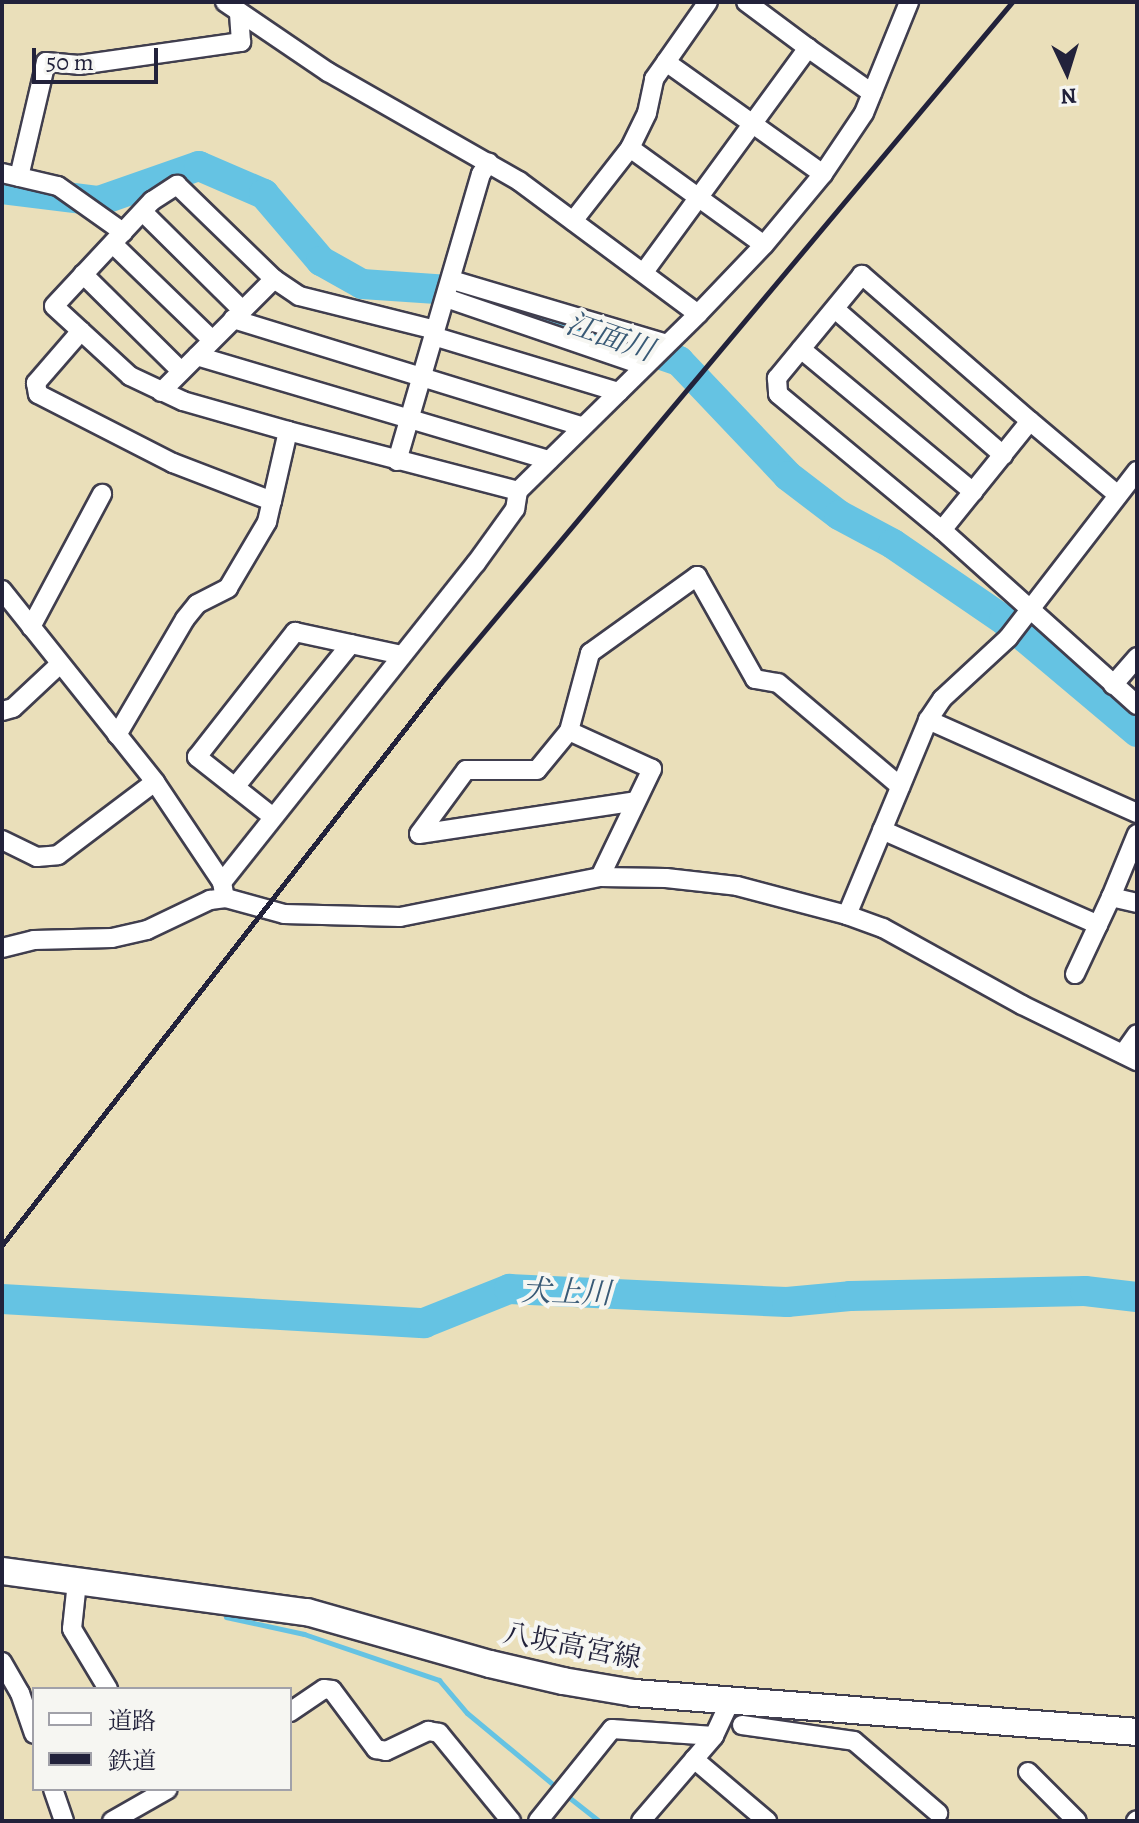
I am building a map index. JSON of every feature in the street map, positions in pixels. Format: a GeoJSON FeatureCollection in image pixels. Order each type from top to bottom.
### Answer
{"type":"FeatureCollection","features":[{"type":"Feature","properties":{"kind":"main road","name":"八坂高宮線"},"geometry":{"type":"LineString","coordinates":[[2,1571],[307,1612],[563,1681],[736,1714],[1137,1732]]}},
{"type":"Feature","properties":{"kind":"street"},"geometry":{"type":"LineString","coordinates":[[573,221],[630,148],[647,113],[654,79],[708,2]]}},
{"type":"Feature","properties":{"kind":"street"},"geometry":{"type":"LineString","coordinates":[[746,2],[872,93]]}},
{"type":"Feature","properties":{"kind":"street"},"geometry":{"type":"LineString","coordinates":[[2,948],[34,940],[112,938],[147,930],[210,900],[224,890],[273,817],[515,509],[518,491],[698,314],[764,245],[823,174],[864,113],[909,2]]}},
{"type":"Feature","properties":{"kind":"street"},"geometry":{"type":"LineString","coordinates":[[232,5],[328,72],[489,162],[698,314]]}},
{"type":"Feature","properties":{"kind":"street"},"geometry":{"type":"LineString","coordinates":[[212,340],[118,238],[58,186],[10,175],[46,62],[79,65],[241,42],[232,5]]}},
{"type":"Feature","properties":{"kind":"street"},"geometry":{"type":"LineString","coordinates":[[644,272],[808,48]]}},
{"type":"Feature","properties":{"kind":"street"},"geometry":{"type":"LineString","coordinates":[[666,62],[823,174]]}},
{"type":"Feature","properties":{"kind":"street"},"geometry":{"type":"LineString","coordinates":[[630,148],[764,245]]}},
{"type":"Feature","properties":{"kind":"street"},"geometry":{"type":"LineString","coordinates":[[397,461],[481,174],[489,162]]}},
{"type":"Feature","properties":{"kind":"street"},"geometry":{"type":"LineString","coordinates":[[518,491],[288,431],[161,392],[130,376],[54,306],[143,212],[177,185],[274,279],[299,296],[434,333],[619,392]]}},
{"type":"Feature","properties":{"kind":"street"},"geometry":{"type":"LineString","coordinates":[[143,212],[238,315],[583,427]]}},
{"type":"Feature","properties":{"kind":"street"},"geometry":{"type":"LineString","coordinates":[[83,274],[181,371]]}},
{"type":"Feature","properties":{"kind":"street"},"geometry":{"type":"LineString","coordinates":[[1118,495],[862,275],[777,378],[778,394],[942,530],[1025,616],[1137,705]]}},
{"type":"Feature","properties":{"kind":"street"},"geometry":{"type":"LineString","coordinates":[[161,392],[274,279]]}},
{"type":"Feature","properties":{"kind":"street"},"geometry":{"type":"LineString","coordinates":[[452,280],[667,344]]}},
{"type":"Feature","properties":{"kind":"street"},"geometry":{"type":"LineString","coordinates":[[446,298],[645,366]]}},
{"type":"Feature","properties":{"kind":"street"},"geometry":{"type":"LineString","coordinates":[[835,309],[1003,455]]}},
{"type":"Feature","properties":{"kind":"street"},"geometry":{"type":"LineString","coordinates":[[81,331],[36,383],[38,394],[173,463],[272,501]]}},
{"type":"Feature","properties":{"kind":"street"},"geometry":{"type":"LineString","coordinates":[[801,349],[973,492]]}},
{"type":"Feature","properties":{"kind":"street"},"geometry":{"type":"LineString","coordinates":[[197,356],[549,460]]}},
{"type":"Feature","properties":{"kind":"street"},"geometry":{"type":"LineString","coordinates":[[942,530],[1030,421]]}},
{"type":"Feature","properties":{"kind":"street"},"geometry":{"type":"LineString","coordinates":[[117,735],[185,619],[197,604],[228,588],[267,522],[288,431]]}},
{"type":"Feature","properties":{"kind":"street"},"geometry":{"type":"LineString","coordinates":[[847,915],[928,720],[942,699],[1008,638],[1137,471]]}},
{"type":"Feature","properties":{"kind":"street"},"geometry":{"type":"LineString","coordinates":[[31,627],[102,494]]}},
{"type":"Feature","properties":{"kind":"street"},"geometry":{"type":"LineString","coordinates":[[636,801],[419,834],[466,770],[537,770],[569,731],[590,653],[697,576],[755,679],[778,683],[900,786]]}},
{"type":"Feature","properties":{"kind":"street"},"geometry":{"type":"LineString","coordinates":[[2,590],[155,782],[224,890],[284,914],[400,917],[600,877],[666,878],[737,886],[847,915],[883,928],[1022,1005],[1130,1058],[1137,1034]]}},
{"type":"Feature","properties":{"kind":"street"},"geometry":{"type":"LineString","coordinates":[[273,817],[197,757],[295,632],[401,655]]}},
{"type":"Feature","properties":{"kind":"street"},"geometry":{"type":"LineString","coordinates":[[235,787],[351,644]]}},
{"type":"Feature","properties":{"kind":"street"},"geometry":{"type":"LineString","coordinates":[[1113,685],[1137,657]]}},
{"type":"Feature","properties":{"kind":"street"},"geometry":{"type":"LineString","coordinates":[[2,711],[13,708],[60,664]]}},
{"type":"Feature","properties":{"kind":"street"},"geometry":{"type":"LineString","coordinates":[[928,720],[1137,813]]}},
{"type":"Feature","properties":{"kind":"street"},"geometry":{"type":"LineString","coordinates":[[569,731],[652,769],[600,877]]}},
{"type":"Feature","properties":{"kind":"street"},"geometry":{"type":"LineString","coordinates":[[2,840],[37,857],[58,855],[155,782]]}},
{"type":"Feature","properties":{"kind":"street"},"geometry":{"type":"LineString","coordinates":[[882,830],[1098,925]]}},
{"type":"Feature","properties":{"kind":"street"},"geometry":{"type":"LineString","coordinates":[[1075,974],[1137,834]]}},
{"type":"Feature","properties":{"kind":"street"},"geometry":{"type":"LineString","coordinates":[[1111,897],[1137,903]]}},
{"type":"Feature","properties":{"kind":"street"},"geometry":{"type":"LineString","coordinates":[[2,933],[34,940]]}},
{"type":"Feature","properties":{"kind":"street"},"geometry":{"type":"LineString","coordinates":[[77,1582],[72,1629],[107,1687]]}},
{"type":"Feature","properties":{"kind":"street"},"geometry":{"type":"LineString","coordinates":[[2,1662],[20,1693],[32,1728]]}},
{"type":"Feature","properties":{"kind":"street"},"geometry":{"type":"LineString","coordinates":[[292,1711],[324,1689],[332,1690],[376,1749],[386,1751],[428,1731],[439,1733],[511,1821]]}},
{"type":"Feature","properties":{"kind":"street"},"geometry":{"type":"LineString","coordinates":[[641,1821],[736,1714],[854,1741],[938,1818]]}},
{"type":"Feature","properties":{"kind":"street"},"geometry":{"type":"LineString","coordinates":[[538,1821],[612,1729],[714,1736]]}},
{"type":"Feature","properties":{"kind":"street"},"geometry":{"type":"LineString","coordinates":[[694,1759],[767,1821]]}},
{"type":"Feature","properties":{"kind":"street"},"geometry":{"type":"LineString","coordinates":[[1028,1772],[1077,1821]]}},
{"type":"Feature","properties":{"kind":"street"},"geometry":{"type":"LineString","coordinates":[[54,1791],[64,1821]]}},
{"type":"Feature","properties":{"kind":"street"},"geometry":{"type":"LineString","coordinates":[[112,1821],[164,1791]]}},
{"type":"Feature","properties":{"kind":"waterway","name":"江面川"},"geometry":{"type":"LineString","coordinates":[[2,189],[99,201],[199,166],[264,194],[321,261],[362,284],[478,292]]}},
{"type":"Feature","properties":{"kind":"waterway","name":"江面川"},"geometry":{"type":"LineString","coordinates":[[539,313],[679,361],[788,476],[839,515],[893,544],[1004,620],[1137,732]]}},
{"type":"Feature","properties":{"kind":"waterway","name":"犬上川"},"geometry":{"type":"LineString","coordinates":[[2,1299],[424,1323],[509,1289],[787,1302],[850,1296],[1085,1291],[1137,1297]]}},
{"type":"Feature","properties":{"kind":"waterway"},"geometry":{"type":"LineString","coordinates":[[226,1617],[304,1634],[439,1680],[467,1713],[556,1787]]}},
{"type":"Feature","properties":{"kind":"waterway"},"geometry":{"type":"LineString","coordinates":[[566,1795],[599,1821]]}},
{"type":"Feature","properties":{"kind":"railway"},"geometry":{"type":"LineString","coordinates":[[2,1245],[440,684],[1012,2]]}}]}
